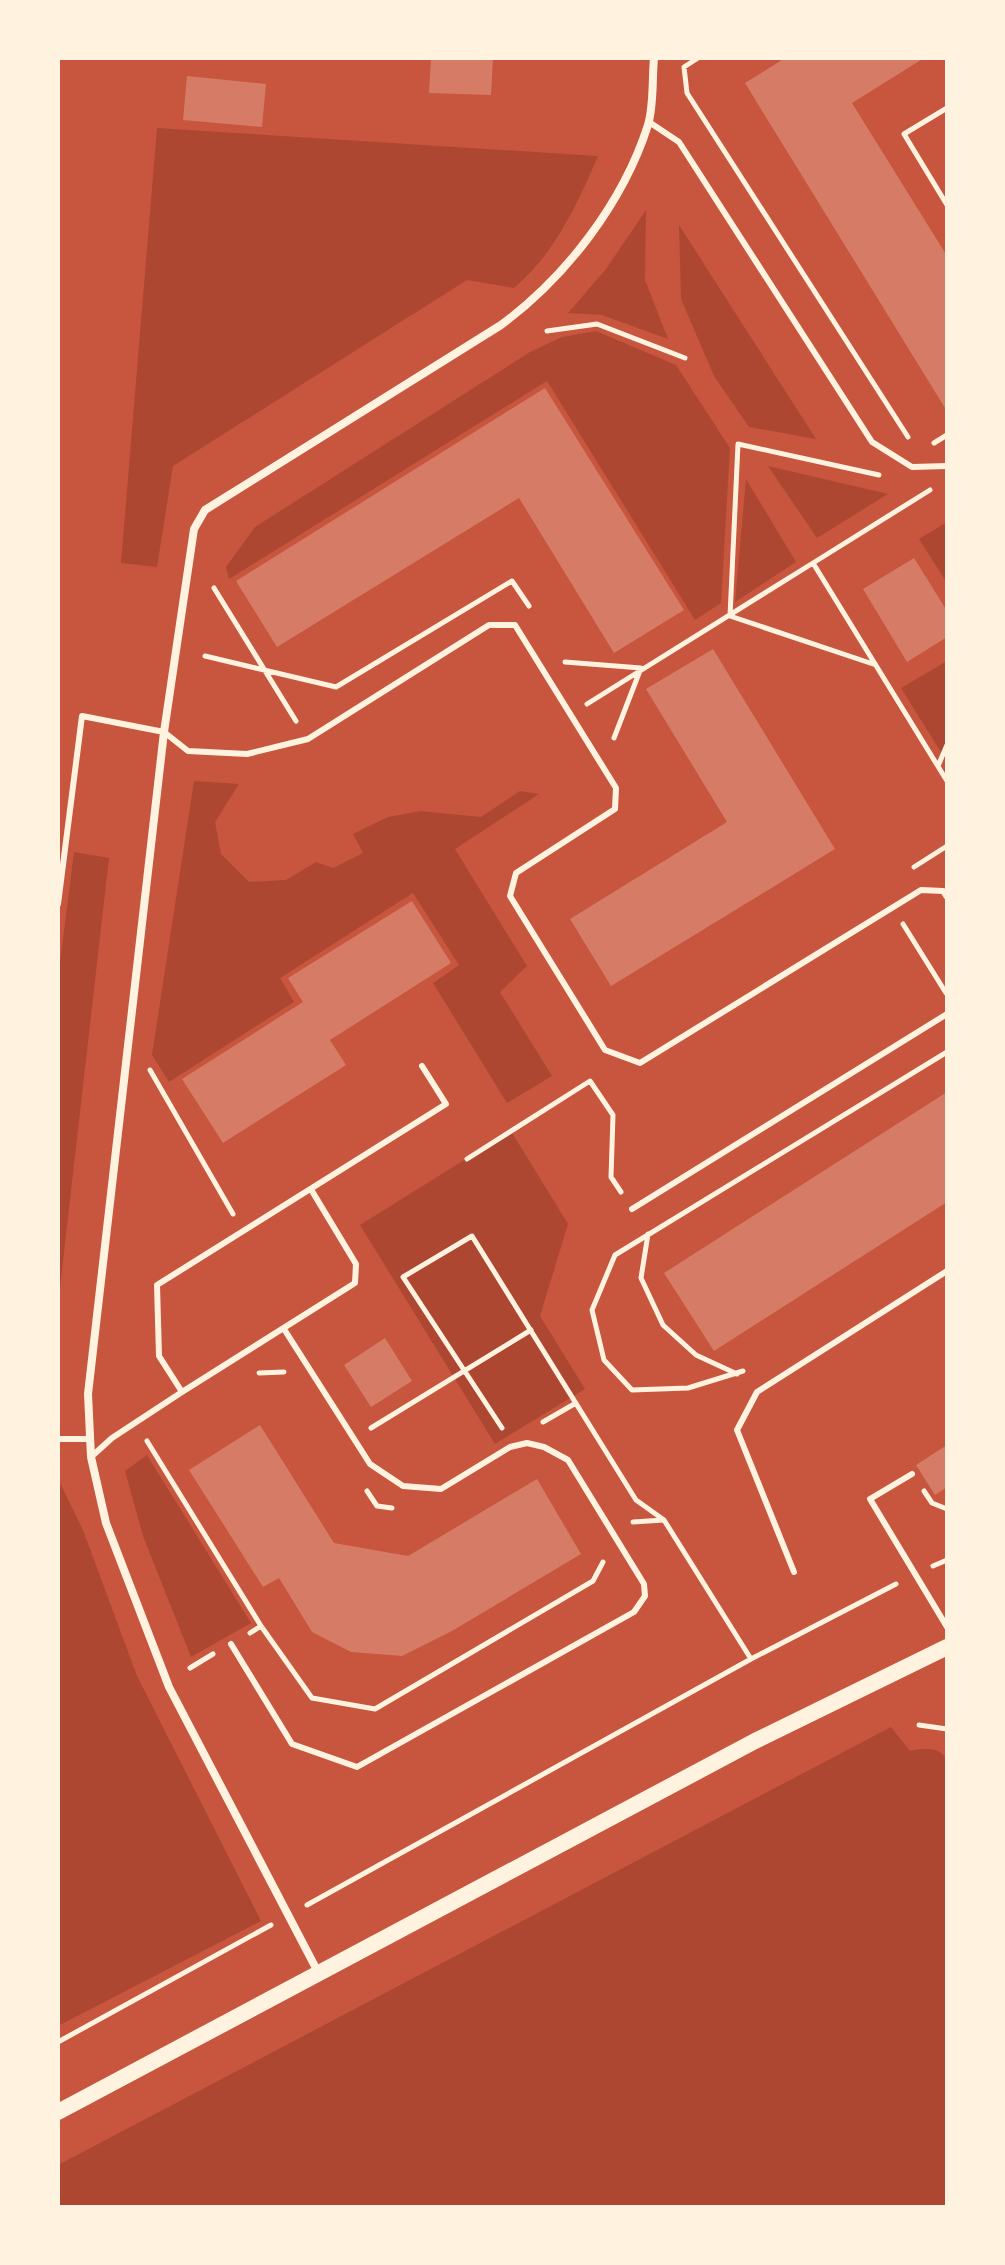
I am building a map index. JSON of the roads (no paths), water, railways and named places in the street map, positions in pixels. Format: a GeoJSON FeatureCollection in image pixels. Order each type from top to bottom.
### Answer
{"type":"FeatureCollection","features":[{"type":"Feature","properties":{"kind":"main road"},"geometry":{"type":"LineString","coordinates":[[58,2112],[755,1741],[947,1647]]}},
{"type":"Feature","properties":{"kind":"street"},"geometry":{"type":"LineString","coordinates":[[320,1975],[169,1687],[106,1523],[91,1457],[88,1394],[164,732],[194,529],[205,510],[501,325],[537,298],[583,244],[628,174],[649,122],[654,58]]}},
{"type":"Feature","properties":{"kind":"lane"},"geometry":{"type":"LineString","coordinates":[[649,122],[679,142],[872,442],[912,467],[947,466]]}},
{"type":"Feature","properties":{"kind":"lane"},"geometry":{"type":"LineString","coordinates":[[58,904],[82,716],[164,732],[188,751],[247,754],[308,739],[489,625],[515,625],[616,788],[615,809],[516,873],[510,896],[605,1050],[640,1063],[921,890],[946,893]]}},
{"type":"Feature","properties":{"kind":"lane"},"geometry":{"type":"LineString","coordinates":[[632,1209],[947,1014]]}},
{"type":"Feature","properties":{"kind":"lane"},"geometry":{"type":"LineString","coordinates":[[182,1392],[159,1356],[157,1285],[312,1191],[446,1104],[422,1066]]}},
{"type":"Feature","properties":{"kind":"lane"},"geometry":{"type":"LineString","coordinates":[[91,1457],[182,1392],[355,1283],[356,1264],[312,1191]]}},
{"type":"Feature","properties":{"kind":"lane"},"geometry":{"type":"LineString","coordinates":[[794,1572],[737,1430],[757,1392],[947,1271]]}},
{"type":"Feature","properties":{"kind":"lane"},"geometry":{"type":"LineString","coordinates":[[231,1644],[292,1744],[357,1767],[634,1612],[645,1596],[644,1584],[568,1460],[527,1443],[510,1447],[441,1489],[403,1486],[370,1464],[284,1329]]}},
{"type":"Feature","properties":{"kind":"lane"},"geometry":{"type":"LineString","coordinates":[[58,1439],[91,1439]]}},
{"type":"Feature","properties":{"kind":"lane"},"geometry":{"type":"LineString","coordinates":[[912,1474],[870,1499],[947,1627]]}}]}
